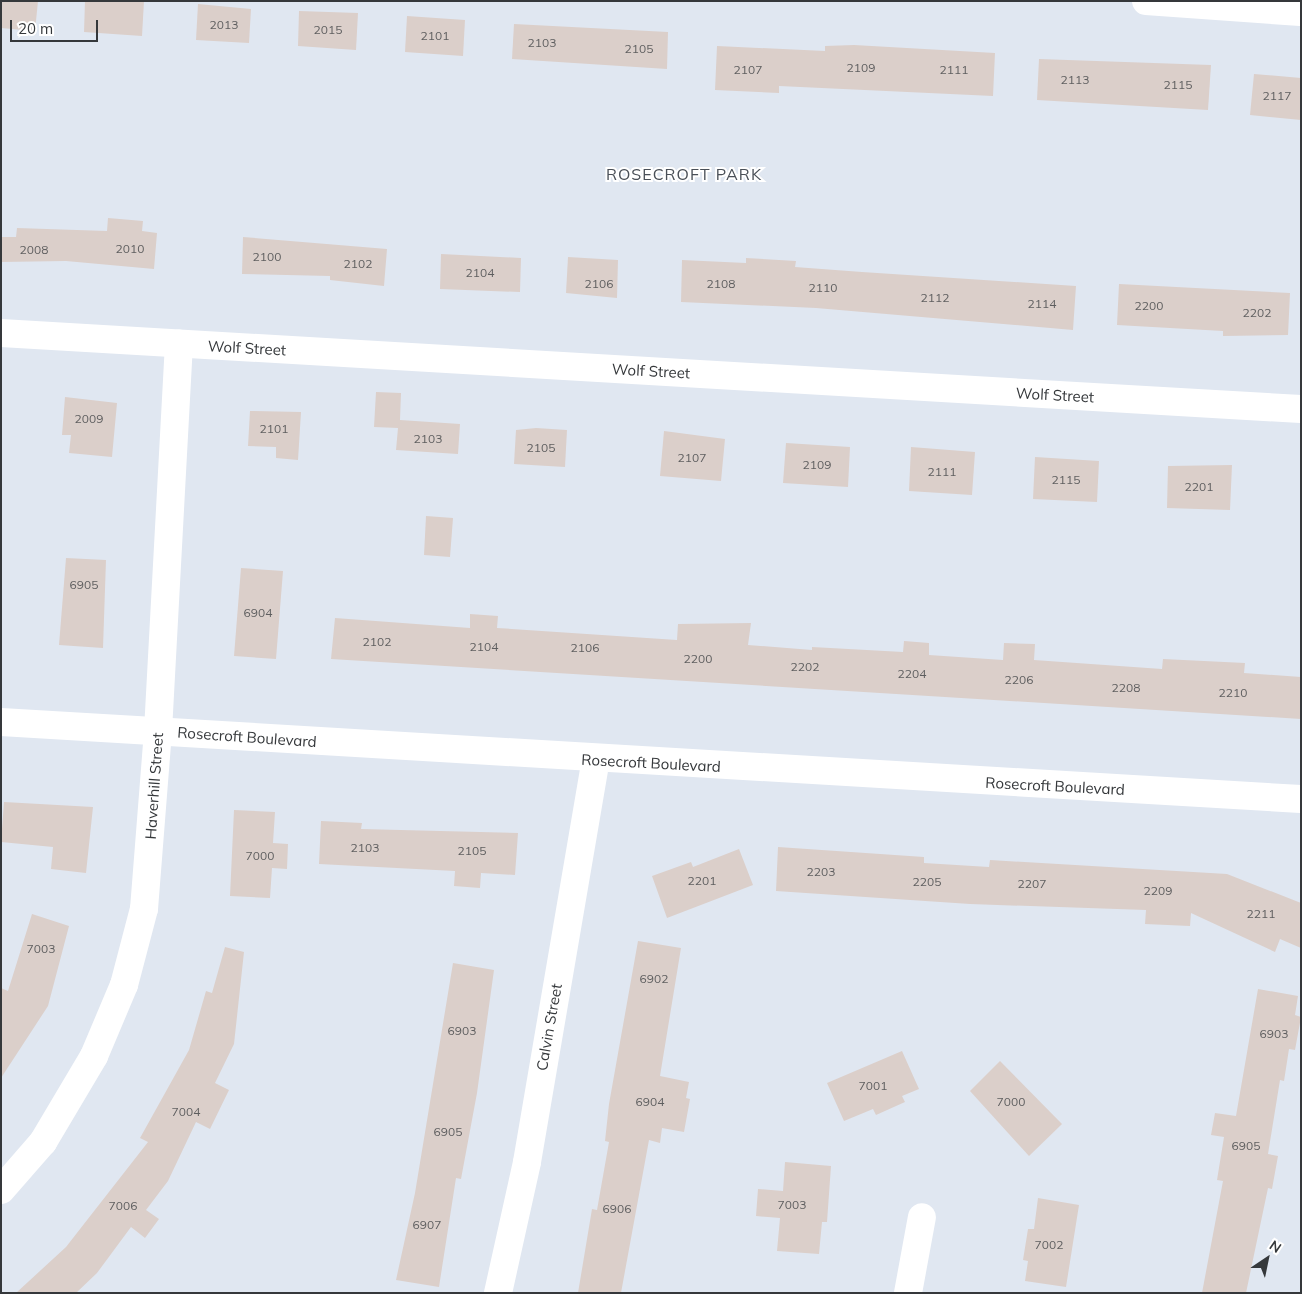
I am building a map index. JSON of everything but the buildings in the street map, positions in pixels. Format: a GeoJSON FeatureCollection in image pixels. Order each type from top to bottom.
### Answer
{"type":"FeatureCollection","features":[{"type":"Feature","properties":{"kind":"street"},"geometry":{"type":"LineString","coordinates":[[1146,1],[1301,12]]}},
{"type":"Feature","properties":{"kind":"street","name":"Wolf Street"},"geometry":{"type":"LineString","coordinates":[[1,333],[1301,409]]}},
{"type":"Feature","properties":{"kind":"street","name":"Haverhill Street"},"geometry":{"type":"LineString","coordinates":[[1,1190],[43,1142],[68,1103],[110,1022],[124,985],[144,910],[158,732],[179,344]]}},
{"type":"Feature","properties":{"kind":"street","name":"Rosecroft Boulevard"},"geometry":{"type":"LineString","coordinates":[[1,722],[596,760],[1301,799]]}},
{"type":"Feature","properties":{"kind":"street","name":"Calvin Street"},"geometry":{"type":"LineString","coordinates":[[498,1293],[527,1162],[596,760]]}},
{"type":"Feature","properties":{"kind":"street"},"geometry":{"type":"LineString","coordinates":[[908,1293],[922,1217]]}},
{"type":"Feature","properties":{"kind":"district","name":"ROSECROFT PARK"},"geometry":{"type":"Point","coordinates":[684,174]}}]}
